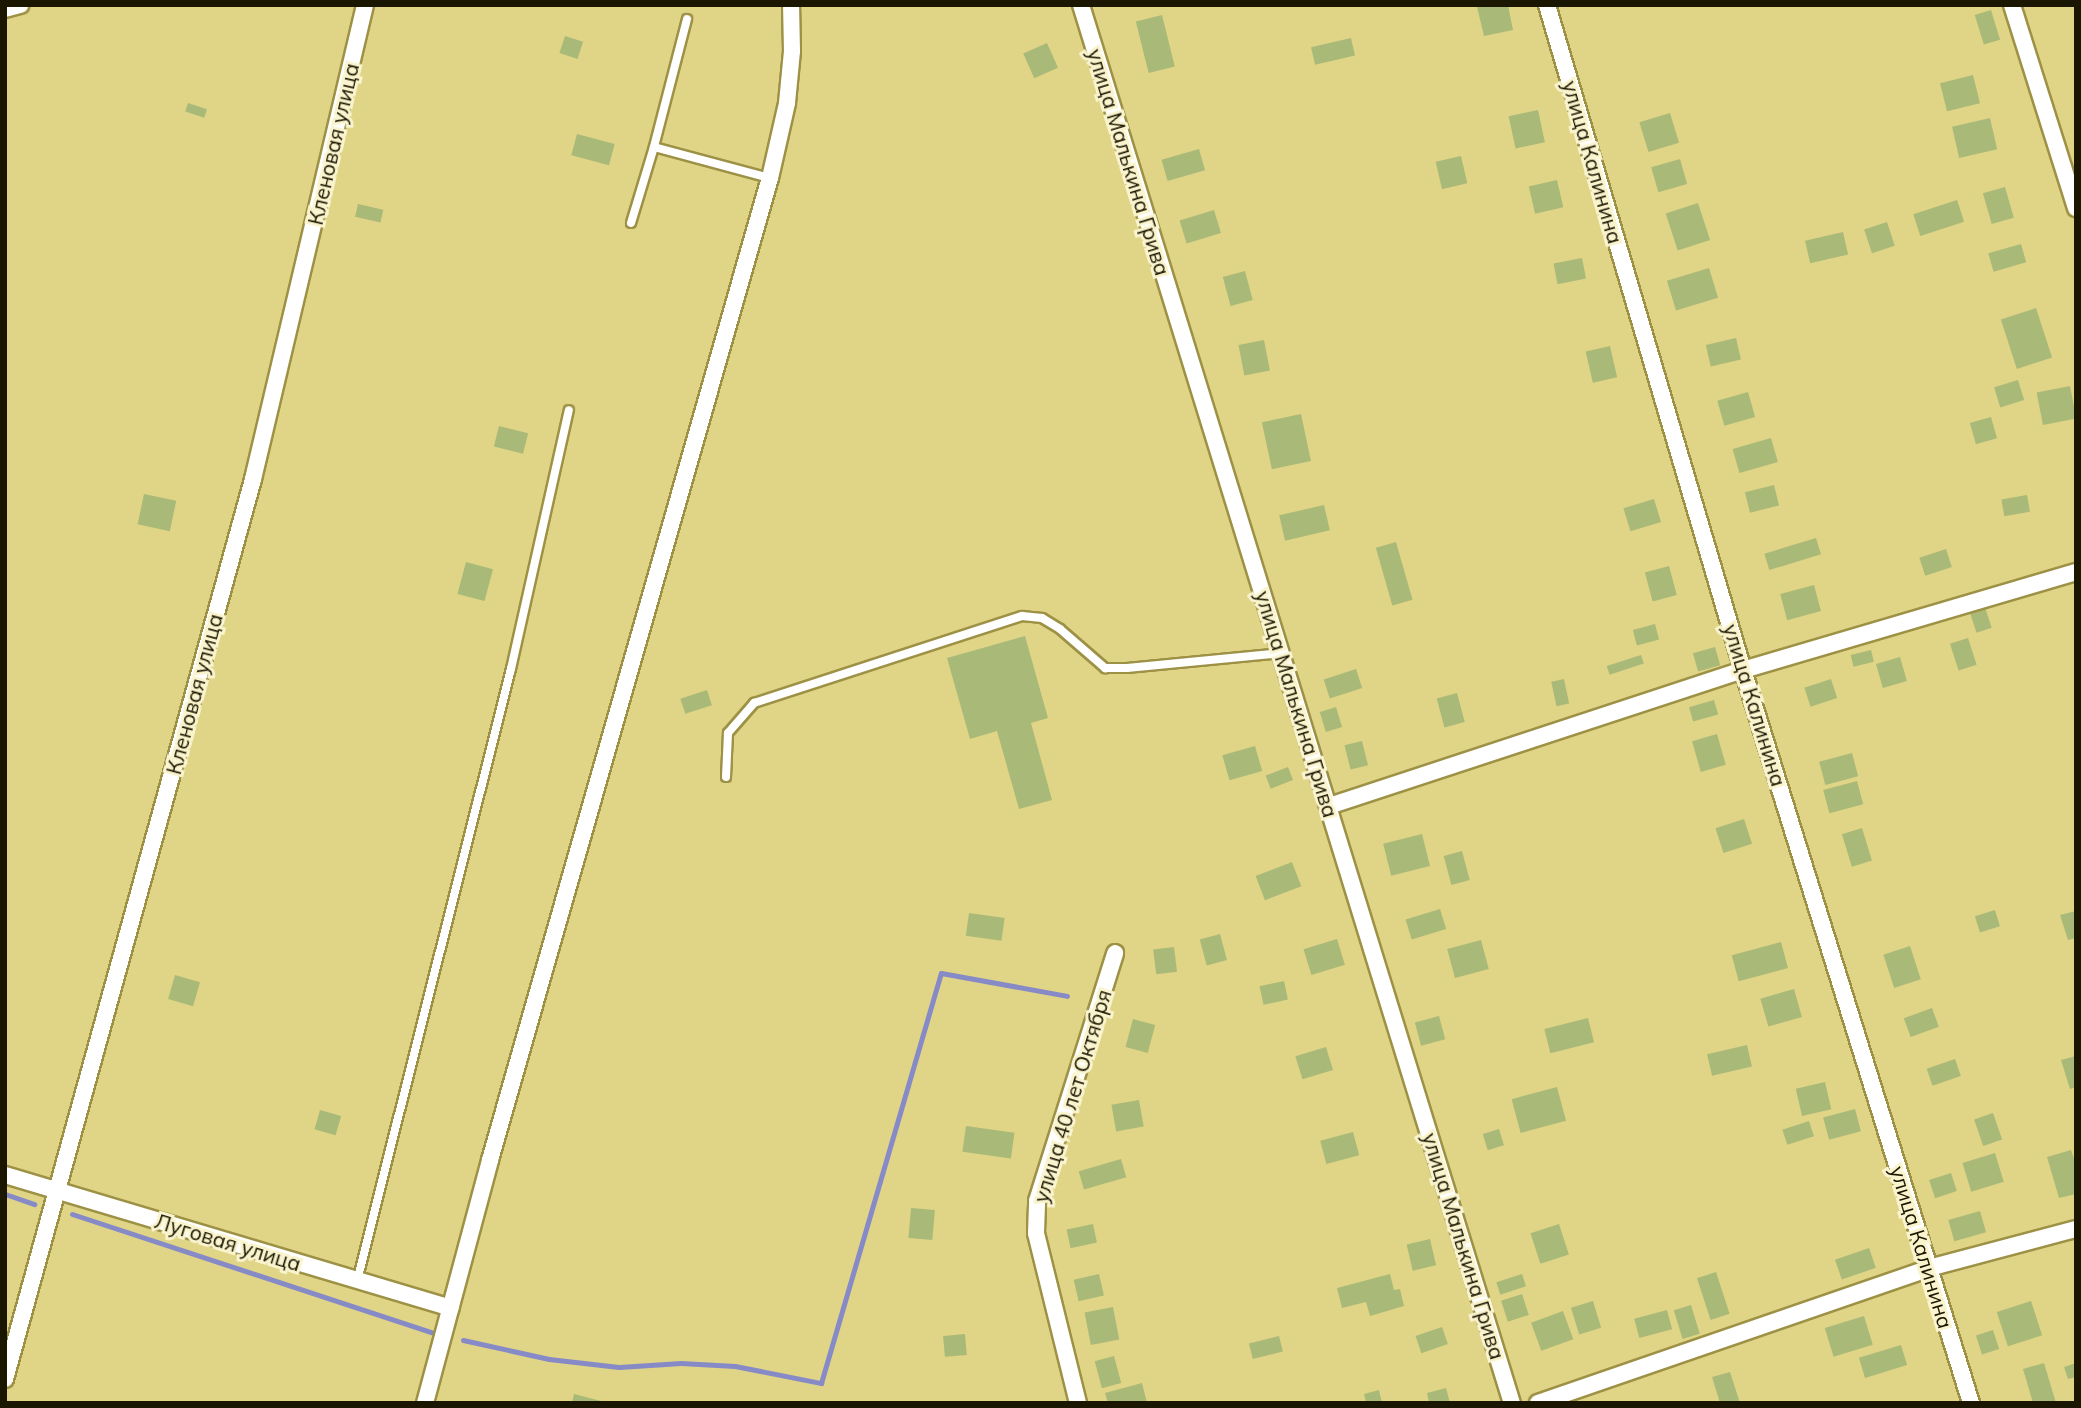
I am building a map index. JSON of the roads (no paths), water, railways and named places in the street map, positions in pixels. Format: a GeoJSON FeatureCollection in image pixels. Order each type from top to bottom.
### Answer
{"type":"FeatureCollection","features":[{"type":"Feature","properties":{"kind":"street"},"geometry":{"type":"LineString","coordinates":[[5,9],[20,5]]}},
{"type":"Feature","properties":{"kind":"street","name":"Кленовая улица"},"geometry":{"type":"LineString","coordinates":[[5,1379],[253,479],[365,5]]}},
{"type":"Feature","properties":{"kind":"street"},"geometry":{"type":"LineString","coordinates":[[425,1403],[494,1146],[770,178],[787,103],[792,51],[791,5]]}},
{"type":"Feature","properties":{"kind":"street","name":"улица Малькина Грива"},"geometry":{"type":"LineString","coordinates":[[1081,5],[1511,1403]]}},
{"type":"Feature","properties":{"kind":"street","name":"улица Калинина"},"geometry":{"type":"LineString","coordinates":[[1547,5],[1744,670],[1971,1403]]}},
{"type":"Feature","properties":{"kind":"street"},"geometry":{"type":"LineString","coordinates":[[2012,5],[2076,208]]}},
{"type":"Feature","properties":{"kind":"street"},"geometry":{"type":"LineString","coordinates":[[1329,806],[1744,670],[2076,572]]}},
{"type":"Feature","properties":{"kind":"street","name":"улица 40 лет Октября"},"geometry":{"type":"LineString","coordinates":[[1078,1403],[1036,1233],[1037,1200],[1115,953]]}},
{"type":"Feature","properties":{"kind":"street","name":"Луговая улица"},"geometry":{"type":"LineString","coordinates":[[5,1175],[451,1308]]}},
{"type":"Feature","properties":{"kind":"street"},"geometry":{"type":"LineString","coordinates":[[1538,1403],[1929,1268],[2076,1229]]}},
{"type":"Feature","properties":{"kind":"lane"},"geometry":{"type":"LineString","coordinates":[[631,223],[687,19]]}},
{"type":"Feature","properties":{"kind":"lane"},"geometry":{"type":"LineString","coordinates":[[654,147],[770,178]]}},
{"type":"Feature","properties":{"kind":"lane"},"geometry":{"type":"LineString","coordinates":[[357,1281],[510,669],[569,410]]}},
{"type":"Feature","properties":{"kind":"lane"},"geometry":{"type":"LineString","coordinates":[[726,777],[728,733],[754,704],[1022,616],[1042,618],[1060,629],[1105,668],[1282,653]]}},
{"type":"Feature","properties":{"kind":"waterway"},"geometry":{"type":"LineString","coordinates":[[463,1340],[549,1359],[619,1367],[681,1363],[735,1366],[821,1383],[941,973],[1067,996]]}},
{"type":"Feature","properties":{"kind":"waterway"},"geometry":{"type":"LineString","coordinates":[[5,1194],[34,1204]]}},
{"type":"Feature","properties":{"kind":"waterway"},"geometry":{"type":"LineString","coordinates":[[72,1214],[435,1333]]}}]}
